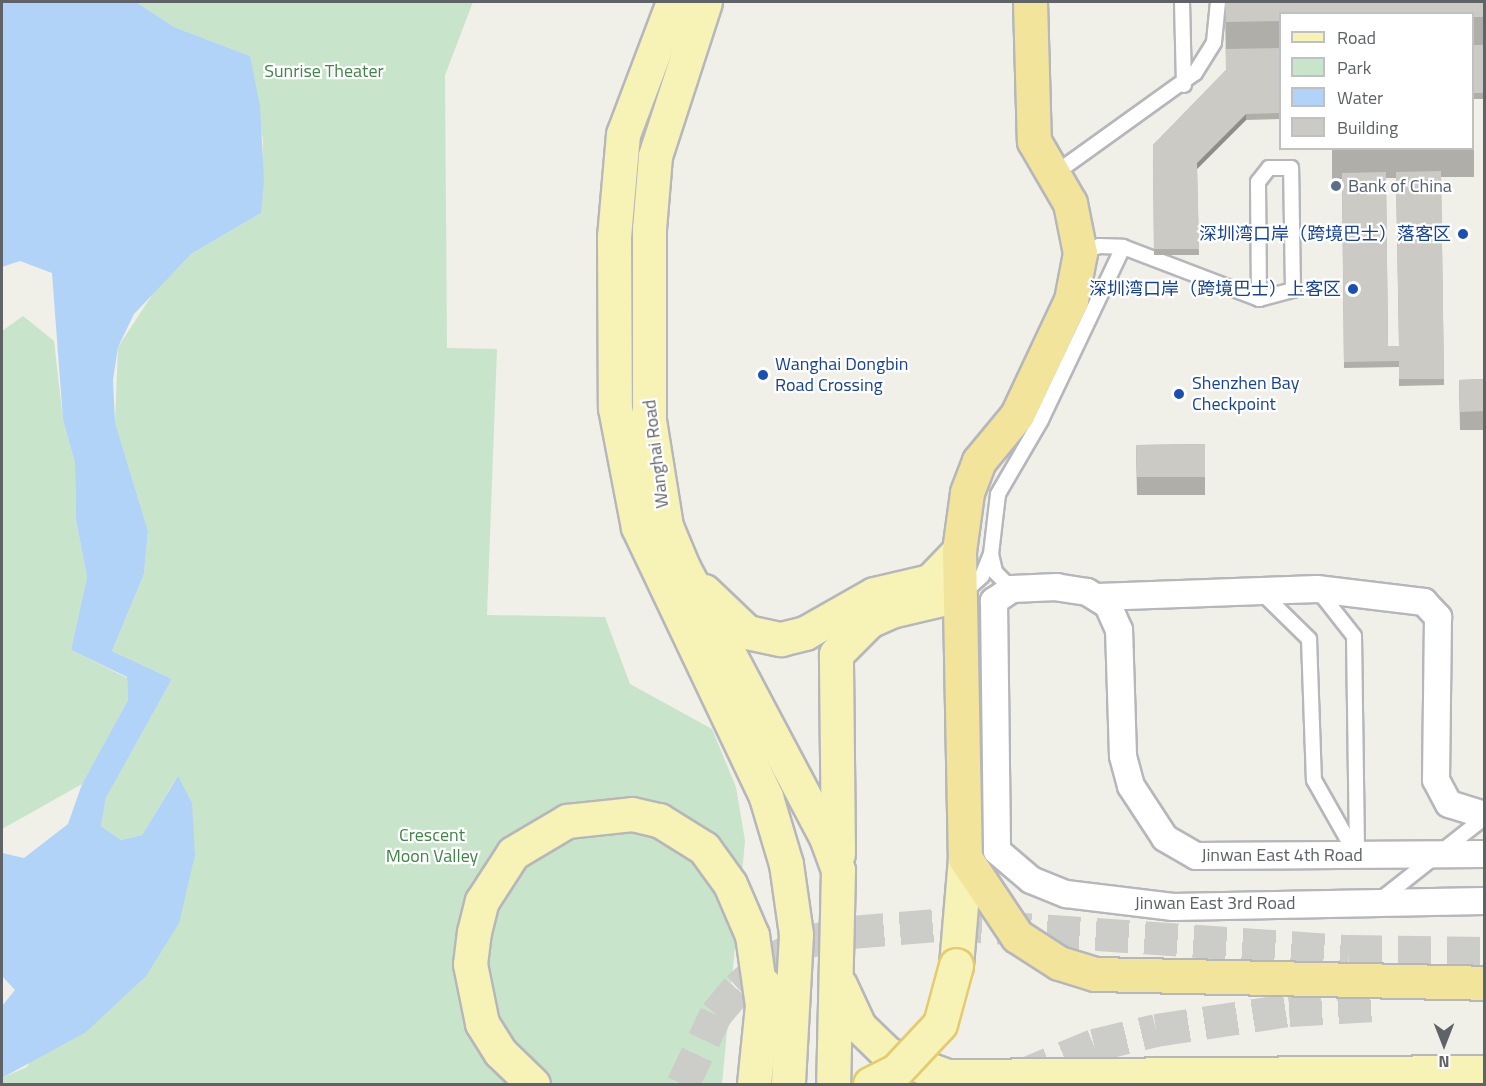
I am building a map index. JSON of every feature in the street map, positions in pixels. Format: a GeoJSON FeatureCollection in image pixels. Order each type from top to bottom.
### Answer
{"type":"FeatureCollection","features":[{"type":"Feature","properties":{"kind":"highway"},"geometry":{"type":"LineString","coordinates":[[1030,2],[1034,141],[1052,176],[1070,203],[1080,253],[1071,300],[1017,416],[979,461],[967,493],[959,551],[965,858],[1017,936],[1059,963],[1095,974],[1485,984]]}},
{"type":"Feature","properties":{"kind":"highway"},"geometry":{"type":"LineString","coordinates":[[1374,1005],[1485,1004]]}},
{"type":"Feature","properties":{"kind":"main road","name":"Wanghai Road"},"geometry":{"type":"LineString","coordinates":[[674,2],[623,134],[614,236],[615,408],[638,527],[766,797],[786,864],[795,933],[788,1084]]}},
{"type":"Feature","properties":{"kind":"main road","name":"Wanghai Road"},"geometry":{"type":"LineString","coordinates":[[705,2],[655,156],[649,229],[649,420],[666,526],[683,567],[826,837],[838,870],[838,981],[833,1084]]}},
{"type":"Feature","properties":{"kind":"main road"},"geometry":{"type":"LineString","coordinates":[[683,567],[747,632],[781,639],[805,633],[874,594],[930,581],[959,551]]}},
{"type":"Feature","properties":{"kind":"main road"},"geometry":{"type":"LineString","coordinates":[[838,870],[836,654],[869,621],[912,605],[959,595]]}},
{"type":"Feature","properties":{"kind":"main road"},"geometry":{"type":"LineString","coordinates":[[912,605],[932,610],[960,632]]}},
{"type":"Feature","properties":{"kind":"main road"},"geometry":{"type":"LineString","coordinates":[[754,1084],[771,905],[766,797]]}},
{"type":"Feature","properties":{"kind":"main road"},"geometry":{"type":"LineString","coordinates":[[533,1084],[500,1052],[474,995],[470,964],[482,901],[513,853],[537,835],[602,813],[659,820],[686,833],[718,865],[752,935],[762,1005]]}},
{"type":"Feature","properties":{"kind":"main road"},"geometry":{"type":"LineString","coordinates":[[870,1084],[896,1071],[940,1024],[956,965],[965,858]]}},
{"type":"Feature","properties":{"kind":"main road"},"geometry":{"type":"LineString","coordinates":[[838,981],[859,1026],[888,1054],[954,1082],[1485,1072]]}},
{"type":"Feature","properties":{"kind":"street"},"geometry":{"type":"LineString","coordinates":[[1012,589],[1074,589],[1098,597],[1317,589],[1424,602],[1438,617],[1436,780],[1449,804],[1485,816]]}},
{"type":"Feature","properties":{"kind":"street","name":"Jinwan East 3rd Road"},"geometry":{"type":"LineString","coordinates":[[1012,589],[994,601],[997,851],[1013,868],[1066,894],[1108,901],[1173,907],[1485,901]]}},
{"type":"Feature","properties":{"kind":"street","name":"Jinwan East 4th Road"},"geometry":{"type":"LineString","coordinates":[[1098,597],[1119,630],[1123,756],[1131,786],[1165,837],[1196,856],[1485,854]]}},
{"type":"Feature","properties":{"kind":"lane"},"geometry":{"type":"LineString","coordinates":[[1182,2],[1184,85]]}},
{"type":"Feature","properties":{"kind":"lane"},"geometry":{"type":"LineString","coordinates":[[1052,176],[1184,85],[1214,42],[1218,2]]}},
{"type":"Feature","properties":{"kind":"lane"},"geometry":{"type":"LineString","coordinates":[[1080,253],[1100,246],[1123,247],[1259,299],[1293,290],[1291,168],[1269,168],[1258,182],[1259,299]]}},
{"type":"Feature","properties":{"kind":"lane"},"geometry":{"type":"LineString","coordinates":[[1012,589],[995,572],[991,554],[998,494],[1041,420],[1123,247]]}},
{"type":"Feature","properties":{"kind":"lane"},"geometry":{"type":"LineString","coordinates":[[959,595],[973,589],[991,554]]}},
{"type":"Feature","properties":{"kind":"lane"},"geometry":{"type":"LineString","coordinates":[[1317,589],[1354,636],[1357,856]]}},
{"type":"Feature","properties":{"kind":"lane"},"geometry":{"type":"LineString","coordinates":[[1260,591],[1309,639],[1314,780],[1357,856]]}},
{"type":"Feature","properties":{"kind":"lane"},"geometry":{"type":"LineString","coordinates":[[1378,902],[1485,816]]}},
{"type":"Feature","properties":{"kind":"green space","name":"Crescent Moon Valley"},"geometry":{"type":"Polygon","coordinates":[[[136,2],[473,2],[445,75],[447,348],[497,349],[487,615],[605,617],[630,684],[712,729],[736,787],[745,841],[722,1084],[2,1084],[2,1078],[27,1067],[177,777],[142,835],[121,840],[101,826],[106,798],[172,679],[112,651],[144,574],[148,531],[115,422],[118,347],[162,280],[191,254],[261,213],[263,141],[250,56],[174,27],[136,2]]]}},
{"type":"Feature","properties":{"kind":"green space"},"geometry":{"type":"Polygon","coordinates":[[[23,316],[54,341],[63,420],[75,463],[76,520],[87,577],[71,650],[127,678],[128,700],[82,784],[2,829],[2,331],[23,316]]]}},
{"type":"Feature","properties":{"kind":"water"},"geometry":{"type":"Polygon","coordinates":[[[2,2],[136,2],[174,27],[250,56],[260,106],[264,180],[261,213],[191,254],[134,314],[118,347],[113,380],[115,422],[148,531],[144,574],[112,651],[172,679],[106,798],[101,826],[121,840],[142,835],[178,776],[192,803],[195,855],[179,923],[146,976],[86,1032],[2,1078],[2,1006],[15,990],[2,976],[2,853],[24,858],[68,824],[82,784],[128,700],[127,677],[71,650],[87,577],[76,520],[75,463],[63,420],[52,273],[20,261],[2,267],[2,2]]]}},
{"type":"Feature","properties":{"kind":"building"},"geometry":{"type":"Polygon","coordinates":[[[1225,2],[1485,2],[1485,17],[1474,17],[1474,12],[1279,12],[1279,21],[1226,22],[1225,2]]]}},
{"type":"Feature","properties":{"kind":"building"},"geometry":{"type":"Polygon","coordinates":[[[1474,45],[1485,45],[1485,93],[1474,93],[1474,45]]]}},
{"type":"Feature","properties":{"kind":"building"},"geometry":{"type":"Polygon","coordinates":[[[1279,48],[1279,113],[1246,114],[1197,163],[1199,249],[1154,249],[1153,145],[1226,70],[1226,49],[1279,48]]]}},
{"type":"Feature","properties":{"kind":"building"},"geometry":{"type":"Polygon","coordinates":[[[1441,171],[1444,379],[1399,379],[1399,361],[1344,362],[1342,173],[1386,172],[1388,346],[1399,346],[1396,172],[1441,171]]]}},
{"type":"Feature","properties":{"kind":"building"},"geometry":{"type":"Polygon","coordinates":[[[1485,379],[1485,411],[1460,412],[1459,380],[1485,379]]]}},
{"type":"Feature","properties":{"kind":"building"},"geometry":{"type":"Polygon","coordinates":[[[1205,444],[1205,477],[1137,477],[1136,445],[1205,444]]]}},
{"type":"Feature","properties":{"kind":"tunnel"},"geometry":{"type":"LineString","coordinates":[[683,1084],[716,1014],[738,988],[768,961],[809,941],[851,932],[949,924],[1349,951],[1484,953]]}},
{"type":"Feature","properties":{"kind":"tunnel"},"geometry":{"type":"LineString","coordinates":[[1019,1076],[1094,1045],[1156,1030],[1289,1010],[1374,1005]]}},
{"type":"Feature","properties":{"kind":"place","name":"Bank of China"},"geometry":{"type":"Point","coordinates":[1336,186]}},
{"type":"Feature","properties":{"kind":"place","name":"深圳湾口岸（跨境巴士）落客区"},"geometry":{"type":"Point","coordinates":[1463,234]}},
{"type":"Feature","properties":{"kind":"place","name":"深圳湾口岸（跨境巴士）上客区"},"geometry":{"type":"Point","coordinates":[1353,289]}},
{"type":"Feature","properties":{"kind":"place","name":"Wanghai Dongbin Road Crossing"},"geometry":{"type":"Point","coordinates":[763,375]}},
{"type":"Feature","properties":{"kind":"place","name":"Shenzhen Bay Checkpoint"},"geometry":{"type":"Point","coordinates":[1179,394]}},
{"type":"Feature","properties":{"kind":"park label","name":"Sunrise Theater"},"geometry":{"type":"Point","coordinates":[324,71]}}]}
